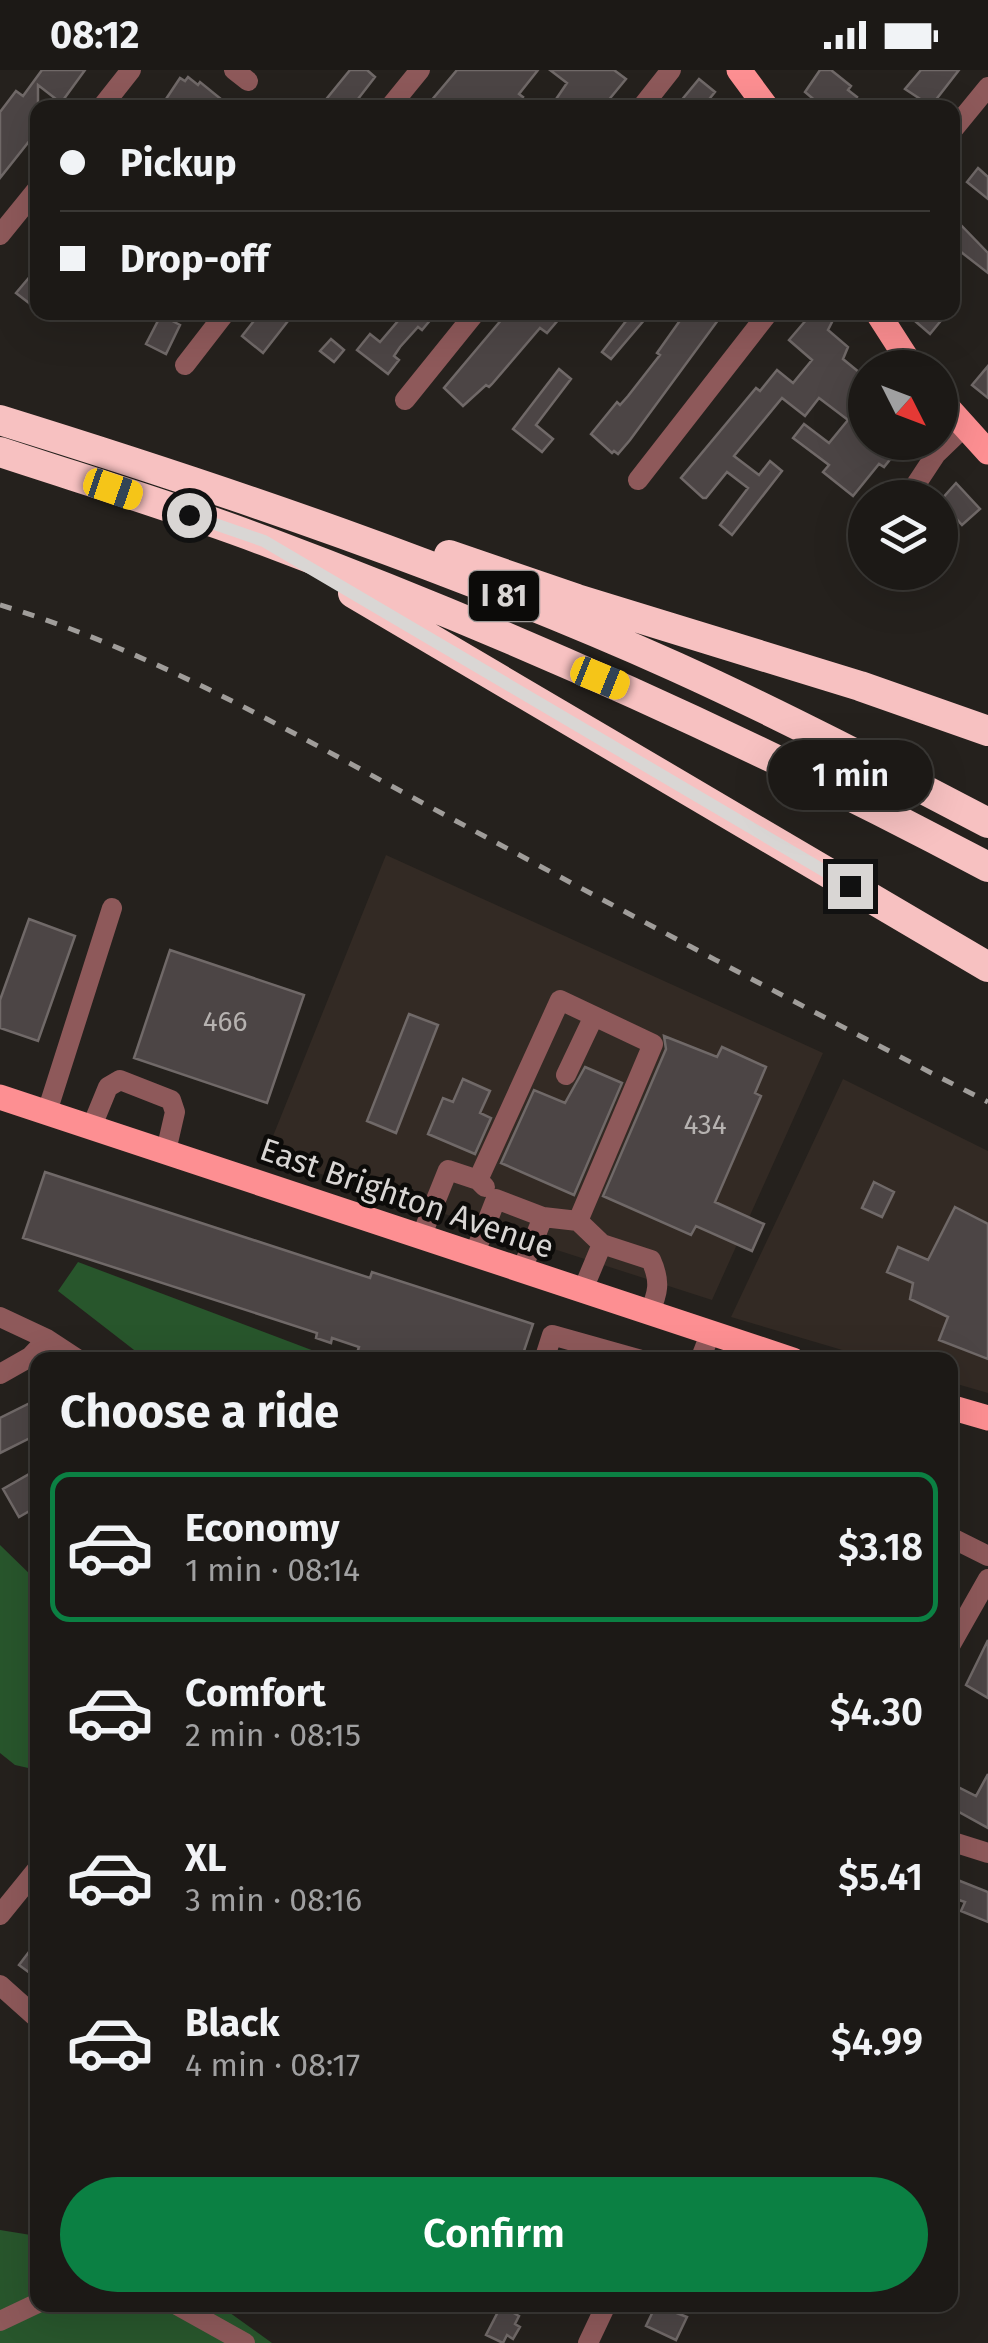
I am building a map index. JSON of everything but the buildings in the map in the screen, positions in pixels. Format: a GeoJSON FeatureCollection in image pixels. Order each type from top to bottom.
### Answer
{"type":"FeatureCollection","features":[{"type":"Feature","properties":{"kind":"highway","name":"I 81"},"geometry":{"type":"LineString","coordinates":[[0,420],[316,524],[542,610],[802,726],[988,823]]}},
{"type":"Feature","properties":{"kind":"highway","name":"I 81"},"geometry":{"type":"LineString","coordinates":[[0,452],[264,541],[637,692],[777,758],[988,867]]}},
{"type":"Feature","properties":{"kind":"highway"},"geometry":{"type":"LineString","coordinates":[[316,524],[410,542],[988,731]]}},
{"type":"Feature","properties":{"kind":"highway"},"geometry":{"type":"LineString","coordinates":[[264,541],[988,967]]}},
{"type":"Feature","properties":{"kind":"main road"},"geometry":{"type":"LineString","coordinates":[[739,70],[761,100]]}},
{"type":"Feature","properties":{"kind":"main road"},"geometry":{"type":"LineString","coordinates":[[882,320],[901,350]]}},
{"type":"Feature","properties":{"kind":"main road"},"geometry":{"type":"LineString","coordinates":[[958,420],[988,452]]}},
{"type":"Feature","properties":{"kind":"main road","name":"East Brighton Avenue"},"geometry":{"type":"LineString","coordinates":[[0,1097],[762,1352]]}},
{"type":"Feature","properties":{"kind":"main road"},"geometry":{"type":"LineString","coordinates":[[958,1409],[988,1418]]}},
{"type":"Feature","properties":{"kind":"street"},"geometry":{"type":"LineString","coordinates":[[107,100],[131,70]]}},
{"type":"Feature","properties":{"kind":"street"},"geometry":{"type":"LineString","coordinates":[[396,100],[420,70]]}},
{"type":"Feature","properties":{"kind":"street"},"geometry":{"type":"LineString","coordinates":[[647,100],[671,70]]}},
{"type":"Feature","properties":{"kind":"street"},"geometry":{"type":"LineString","coordinates":[[960,121],[988,86]]}},
{"type":"Feature","properties":{"kind":"street"},"geometry":{"type":"LineString","coordinates":[[0,235],[30,198]]}},
{"type":"Feature","properties":{"kind":"street"},"geometry":{"type":"LineString","coordinates":[[184,364],[220,320]]}},
{"type":"Feature","properties":{"kind":"street"},"geometry":{"type":"LineString","coordinates":[[406,400],[470,320]]}},
{"type":"Feature","properties":{"kind":"street"},"geometry":{"type":"LineString","coordinates":[[638,480],[763,320]]}},
{"type":"Feature","properties":{"kind":"street"},"geometry":{"type":"LineString","coordinates":[[919,480],[936,454],[964,427]]}},
{"type":"Feature","properties":{"kind":"street"},"geometry":{"type":"LineString","coordinates":[[47,1112],[112,908]]}},
{"type":"Feature","properties":{"kind":"street"},"geometry":{"type":"LineString","coordinates":[[478,1180],[560,1000],[653,1044],[578,1222]]}},
{"type":"Feature","properties":{"kind":"street"},"geometry":{"type":"LineString","coordinates":[[566,1075],[594,1016]]}},
{"type":"Feature","properties":{"kind":"street"},"geometry":{"type":"LineString","coordinates":[[92,1126],[108,1087],[120,1080],[156,1092],[171,1100],[175,1112],[166,1151]]}},
{"type":"Feature","properties":{"kind":"street"},"geometry":{"type":"LineString","coordinates":[[421,1238],[448,1170],[478,1180],[496,1199],[543,1217],[578,1222],[602,1244],[651,1260],[659,1290],[648,1314]]}},
{"type":"Feature","properties":{"kind":"street"},"geometry":{"type":"LineString","coordinates":[[474,1256],[496,1199]]}},
{"type":"Feature","properties":{"kind":"street"},"geometry":{"type":"LineString","coordinates":[[521,1272],[543,1217]]}},
{"type":"Feature","properties":{"kind":"street"},"geometry":{"type":"LineString","coordinates":[[582,1292],[602,1244]]}},
{"type":"Feature","properties":{"kind":"street"},"geometry":{"type":"LineString","coordinates":[[0,1317],[67,1352]]}},
{"type":"Feature","properties":{"kind":"street"},"geometry":{"type":"LineString","coordinates":[[703,1352],[710,1334]]}},
{"type":"Feature","properties":{"kind":"street"},"geometry":{"type":"LineString","coordinates":[[547,1352],[552,1335],[613,1352]]}},
{"type":"Feature","properties":{"kind":"street"},"geometry":{"type":"LineString","coordinates":[[35,1352],[48,1339]]}},
{"type":"Feature","properties":{"kind":"street"},"geometry":{"type":"LineString","coordinates":[[0,1374],[30,1357]]}},
{"type":"Feature","properties":{"kind":"street"},"geometry":{"type":"LineString","coordinates":[[958,1541],[988,1556]]}},
{"type":"Feature","properties":{"kind":"street"},"geometry":{"type":"LineString","coordinates":[[958,1632],[988,1578]]}},
{"type":"Feature","properties":{"kind":"street"},"geometry":{"type":"LineString","coordinates":[[958,1844],[988,1854]]}},
{"type":"Feature","properties":{"kind":"street"},"geometry":{"type":"LineString","coordinates":[[0,1914],[30,1878]]}},
{"type":"Feature","properties":{"kind":"street"},"geometry":{"type":"LineString","coordinates":[[0,1984],[30,2012]]}},
{"type":"Feature","properties":{"kind":"street"},"geometry":{"type":"LineString","coordinates":[[0,2321],[30,2307]]}},
{"type":"Feature","properties":{"kind":"street"},"geometry":{"type":"LineString","coordinates":[[190,2312],[245,2343]]}},
{"type":"Feature","properties":{"kind":"street"},"geometry":{"type":"LineString","coordinates":[[588,2343],[603,2312]]}},
{"type":"Feature","properties":{"kind":"shaded area"},"geometry":{"type":"Polygon","coordinates":[[[386,855],[823,1053],[712,1300],[265,1156],[386,855]]]}},
{"type":"Feature","properties":{"kind":"shaded area"},"geometry":{"type":"Polygon","coordinates":[[[843,1079],[988,1151],[988,1393],[958,1384],[958,1352],[849,1352],[731,1317],[843,1079]]]}},
{"type":"Feature","properties":{"kind":"green space"},"geometry":{"type":"Polygon","coordinates":[[[78,1262],[317,1352],[137,1352],[58,1291],[78,1262]]]}},
{"type":"Feature","properties":{"kind":"green space"},"geometry":{"type":"Polygon","coordinates":[[[0,1545],[30,1574],[30,1768],[15,1765],[0,1753],[0,1545]]]}},
{"type":"Feature","properties":{"kind":"green space"},"geometry":{"type":"Polygon","coordinates":[[[0,2230],[30,2235],[30,2312],[229,2312],[272,2343],[0,2343],[0,2230]]]}},
{"type":"Feature","properties":{"kind":"railway"},"geometry":{"type":"LineString","coordinates":[[0,605],[116,647],[227,699],[988,1102]]}},
{"type":"Feature","properties":{"kind":"route"},"geometry":{"type":"LineString","coordinates":[[189,515],[264,541],[850,886]]}}]}
